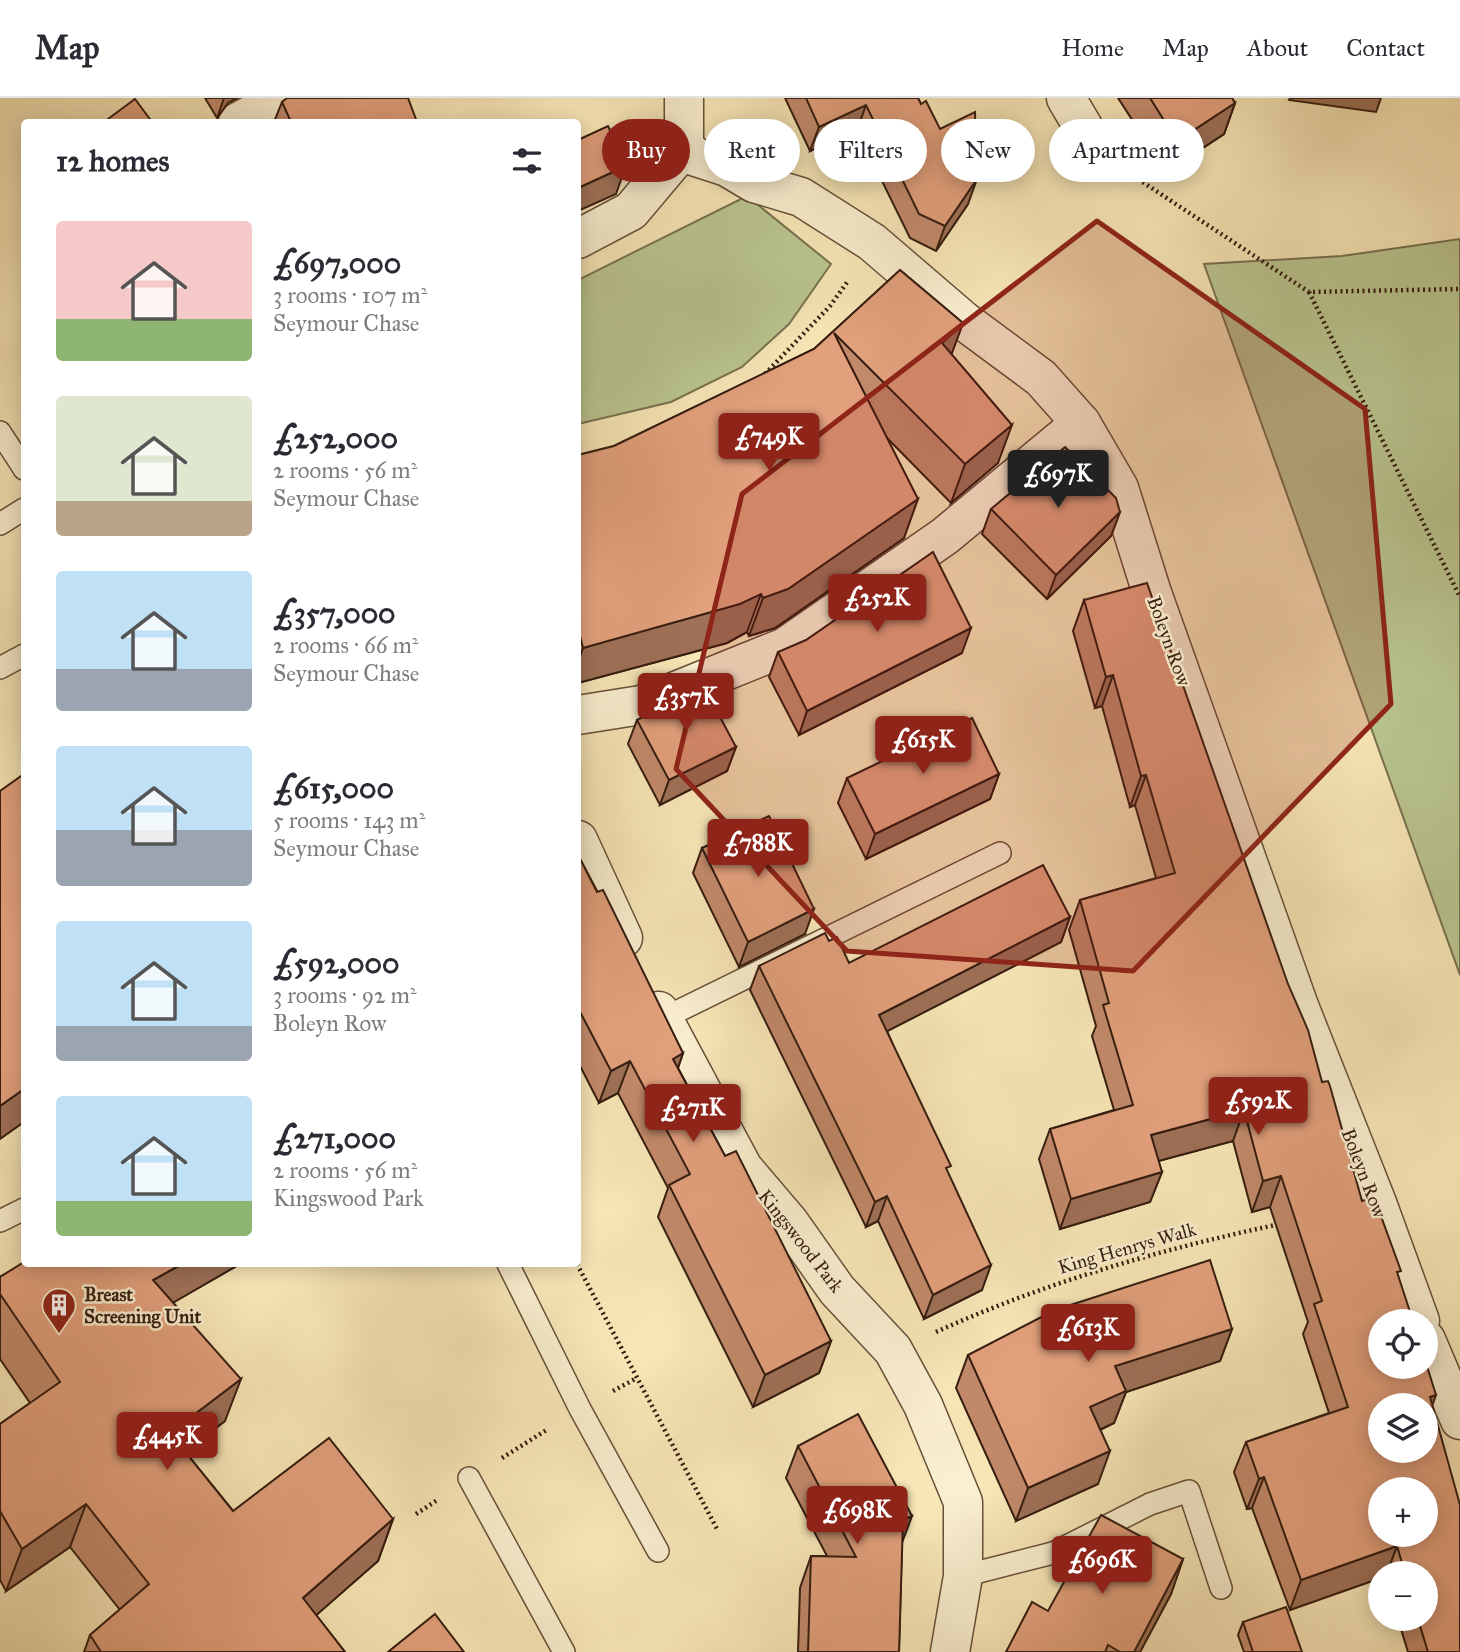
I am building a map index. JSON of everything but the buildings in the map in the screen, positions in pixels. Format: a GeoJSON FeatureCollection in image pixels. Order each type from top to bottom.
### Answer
{"type":"FeatureCollection","features":[{"type":"Feature","properties":{"kind":"street"},"geometry":{"type":"LineString","coordinates":[[243,119],[283,98]]}},
{"type":"Feature","properties":{"kind":"street"},"geometry":{"type":"LineString","coordinates":[[684,98],[684,119]]}},
{"type":"Feature","properties":{"kind":"street"},"geometry":{"type":"LineString","coordinates":[[1066,98],[1079,119]]}},
{"type":"Feature","properties":{"kind":"street","name":"Boleyn Row"},"geometry":{"type":"LineString","coordinates":[[690,152],[727,167],[754,183],[801,197],[872,242],[964,321],[1041,378],[1081,423],[1119,488],[1151,590],[1299,1006],[1416,1309]]}},
{"type":"Feature","properties":{"kind":"street"},"geometry":{"type":"LineString","coordinates":[[581,238],[631,211],[655,182]]}},
{"type":"Feature","properties":{"kind":"street"},"geometry":{"type":"LineString","coordinates":[[581,715],[641,705],[785,647],[945,536],[1081,423]]}},
{"type":"Feature","properties":{"kind":"street","name":"Kingswood Park"},"geometry":{"type":"LineString","coordinates":[[581,847],[642,980],[743,1168],[789,1222],[837,1290],[894,1350],[923,1405],[963,1502],[963,1576],[950,1652]]}},
{"type":"Feature","properties":{"kind":"street"},"geometry":{"type":"LineString","coordinates":[[1438,1368],[1460,1419]]}},
{"type":"Feature","properties":{"kind":"lane"},"geometry":{"type":"LineString","coordinates":[[0,432],[21,464]]}},
{"type":"Feature","properties":{"kind":"lane"},"geometry":{"type":"LineString","coordinates":[[0,524],[21,511]]}},
{"type":"Feature","properties":{"kind":"lane"},"geometry":{"type":"LineString","coordinates":[[0,668],[21,657]]}},
{"type":"Feature","properties":{"kind":"lane"},"geometry":{"type":"LineString","coordinates":[[662,1019],[999,853]]}},
{"type":"Feature","properties":{"kind":"lane"},"geometry":{"type":"LineString","coordinates":[[0,1221],[21,1210]]}},
{"type":"Feature","properties":{"kind":"lane"},"geometry":{"type":"LineString","coordinates":[[509,1267],[580,1409],[658,1551]]}},
{"type":"Feature","properties":{"kind":"lane"},"geometry":{"type":"LineString","coordinates":[[469,1478],[564,1652]]}},
{"type":"Feature","properties":{"kind":"lane"},"geometry":{"type":"LineString","coordinates":[[963,1576],[1053,1553],[1150,1504],[1189,1491],[1221,1588]]}},
{"type":"Feature","properties":{"kind":"path"},"geometry":{"type":"LineString","coordinates":[[1143,182],[1309,292],[1460,597]]}},
{"type":"Feature","properties":{"kind":"path"},"geometry":{"type":"LineString","coordinates":[[762,376],[830,306],[860,266],[872,242]]}},
{"type":"Feature","properties":{"kind":"path"},"geometry":{"type":"LineString","coordinates":[[1309,292],[1460,289]]}},
{"type":"Feature","properties":{"kind":"path","name":"King Henrys Walk"},"geometry":{"type":"LineString","coordinates":[[894,1350],[1040,1287],[1227,1235],[1282,1223]]}},
{"type":"Feature","properties":{"kind":"path"},"geometry":{"type":"LineString","coordinates":[[579,1267],[717,1530]]}},
{"type":"Feature","properties":{"kind":"path"},"geometry":{"type":"LineString","coordinates":[[416,1514],[580,1409],[638,1378]]}},
{"type":"Feature","properties":{"kind":"highlighted area"},"geometry":{"type":"Polygon","coordinates":[[[1097,221],[1365,409],[1391,704],[1133,971],[847,951],[676,769],[742,494],[1097,221]]]}},
{"type":"Feature","properties":{"kind":"green space"},"geometry":{"type":"Polygon","coordinates":[[[747,196],[831,264],[789,324],[742,367],[671,402],[581,423],[581,279],[747,196]]]}},
{"type":"Feature","properties":{"kind":"green space"},"geometry":{"type":"Polygon","coordinates":[[[1460,239],[1460,975],[1204,264],[1342,256],[1460,239]]]}},
{"type":"Feature","properties":{"kind":"place","name":"Breast Screening Unit"},"geometry":{"type":"Point","coordinates":[59,1335]}}]}
